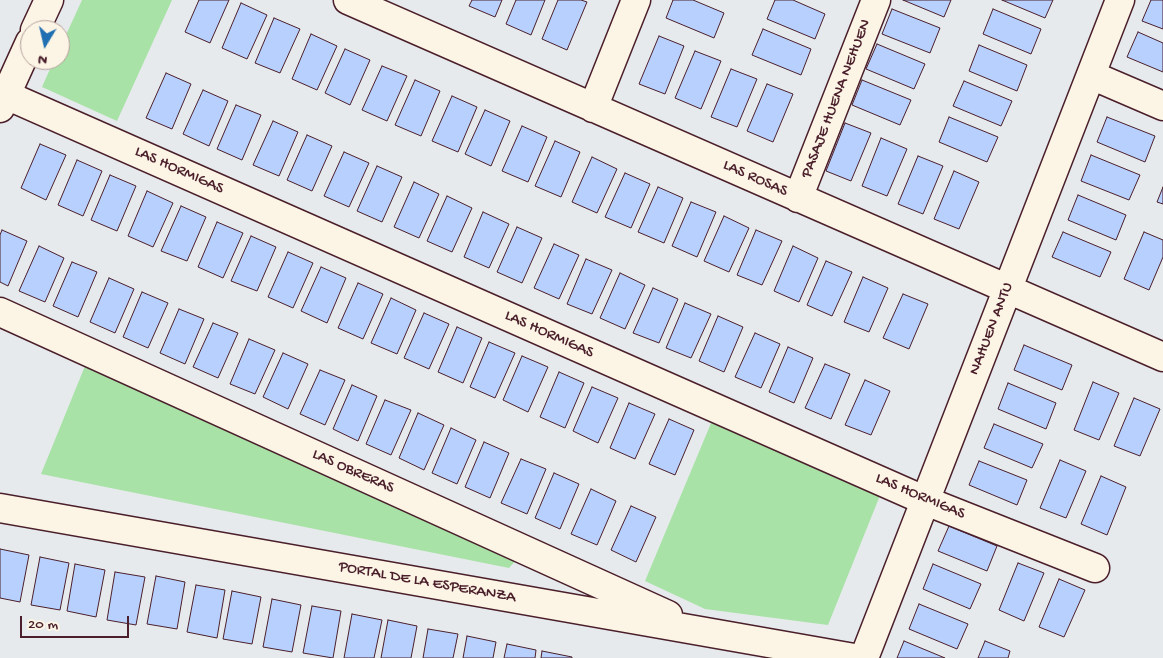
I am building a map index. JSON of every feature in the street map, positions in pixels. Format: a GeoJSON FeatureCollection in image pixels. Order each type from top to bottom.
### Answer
{"type":"FeatureCollection","features":[{"type":"Feature","properties":{"kind":"street"},"geometry":{"type":"LineString","coordinates":[[40,20],[49,0]]}},
{"type":"Feature","properties":{"kind":"street","name":"LAS ROSAS"},"geometry":{"type":"LineString","coordinates":[[348,0],[398,10],[593,108],[1163,357]]}},
{"type":"Feature","properties":{"kind":"street"},"geometry":{"type":"LineString","coordinates":[[593,108],[636,0]]}},
{"type":"Feature","properties":{"kind":"street","name":"PASAJE HUENA NEHUEN"},"geometry":{"type":"LineString","coordinates":[[798,198],[876,0]]}},
{"type":"Feature","properties":{"kind":"street","name":"NAHUEN ANTU"},"geometry":{"type":"LineString","coordinates":[[864,658],[1120,0]]}},
{"type":"Feature","properties":{"kind":"street"},"geometry":{"type":"LineString","coordinates":[[3,102],[20,64]]}},
{"type":"Feature","properties":{"kind":"street"},"geometry":{"type":"LineString","coordinates":[[1091,75],[1163,106]]}},
{"type":"Feature","properties":{"kind":"street","name":"LAS HORMIGAS"},"geometry":{"type":"LineString","coordinates":[[3,102],[926,500],[1095,568]]}},
{"type":"Feature","properties":{"kind":"street","name":"LAS OBRERAS"},"geometry":{"type":"LineString","coordinates":[[0,312],[705,632]]}},
{"type":"Feature","properties":{"kind":"street","name":"PORTAL DE LA ESPERANZA"},"geometry":{"type":"LineString","coordinates":[[0,508],[854,658]]}},
{"type":"Feature","properties":{"kind":"green space"},"geometry":{"type":"Polygon","coordinates":[[[82,0],[172,0],[117,121],[42,87],[50,70],[70,70],[70,26],[82,0]]]}},
{"type":"Feature","properties":{"kind":"green space"},"geometry":{"type":"Polygon","coordinates":[[[85,366],[518,558],[509,568],[41,474],[85,366]]]}},
{"type":"Feature","properties":{"kind":"green space"},"geometry":{"type":"Polygon","coordinates":[[[714,416],[881,493],[828,625],[705,609],[645,581],[714,416]]]}},
{"type":"Feature","properties":{"kind":"building"},"geometry":{"type":"Polygon","coordinates":[[[199,0],[229,0],[210,43],[185,32],[199,0]]]}},
{"type":"Feature","properties":{"kind":"building"},"geometry":{"type":"Polygon","coordinates":[[[472,0],[502,0],[495,17],[469,6],[472,0]]]}},
{"type":"Feature","properties":{"kind":"building"},"geometry":{"type":"Polygon","coordinates":[[[516,0],[545,0],[531,35],[506,24],[516,0]]]}},
{"type":"Feature","properties":{"kind":"building"},"geometry":{"type":"Polygon","coordinates":[[[558,0],[581,0],[587,2],[567,50],[542,39],[558,0]]]}},
{"type":"Feature","properties":{"kind":"building"},"geometry":{"type":"Polygon","coordinates":[[[673,0],[693,0],[724,13],[714,38],[666,18],[673,0]]]}},
{"type":"Feature","properties":{"kind":"building"},"geometry":{"type":"Polygon","coordinates":[[[775,0],[793,0],[825,14],[815,39],[767,19],[775,0]]]}},
{"type":"Feature","properties":{"kind":"building"},"geometry":{"type":"Polygon","coordinates":[[[903,0],[951,0],[944,17],[903,0]]]}},
{"type":"Feature","properties":{"kind":"building"},"geometry":{"type":"Polygon","coordinates":[[[1002,0],[1053,0],[1045,18],[1002,0]]]}},
{"type":"Feature","properties":{"kind":"building"},"geometry":{"type":"Polygon","coordinates":[[[1151,0],[1163,0],[1163,29],[1142,21],[1151,0]]]}},
{"type":"Feature","properties":{"kind":"building"},"geometry":{"type":"Polygon","coordinates":[[[241,3],[267,15],[247,59],[222,48],[241,3]]]}},
{"type":"Feature","properties":{"kind":"building"},"geometry":{"type":"Polygon","coordinates":[[[892,9],[940,28],[930,53],[882,34],[892,9]]]}},
{"type":"Feature","properties":{"kind":"building"},"geometry":{"type":"Polygon","coordinates":[[[993,9],[1041,29],[1031,54],[983,34],[993,9]]]}},
{"type":"Feature","properties":{"kind":"building"},"geometry":{"type":"Polygon","coordinates":[[[274,18],[300,29],[280,73],[255,63],[274,18]]]}},
{"type":"Feature","properties":{"kind":"building"},"geometry":{"type":"Polygon","coordinates":[[[763,29],[811,49],[801,75],[752,55],[763,29]]]}},
{"type":"Feature","properties":{"kind":"building"},"geometry":{"type":"Polygon","coordinates":[[[1138,32],[1163,43],[1163,72],[1127,57],[1138,32]]]}},
{"type":"Feature","properties":{"kind":"building"},"geometry":{"type":"Polygon","coordinates":[[[311,34],[337,46],[317,90],[292,79],[311,34]]]}},
{"type":"Feature","properties":{"kind":"building"},"geometry":{"type":"Polygon","coordinates":[[[659,36],[684,46],[665,94],[639,84],[659,36]]]}},
{"type":"Feature","properties":{"kind":"building"},"geometry":{"type":"Polygon","coordinates":[[[877,44],[925,64],[914,89],[866,69],[877,44]]]}},
{"type":"Feature","properties":{"kind":"building"},"geometry":{"type":"Polygon","coordinates":[[[979,45],[1027,65],[1017,91],[969,71],[979,45]]]}},
{"type":"Feature","properties":{"kind":"building"},"geometry":{"type":"Polygon","coordinates":[[[345,49],[370,60],[350,105],[325,93],[345,49]]]}},
{"type":"Feature","properties":{"kind":"building"},"geometry":{"type":"Polygon","coordinates":[[[695,51],[721,61],[701,109],[675,98],[695,51]]]}},
{"type":"Feature","properties":{"kind":"building"},"geometry":{"type":"Polygon","coordinates":[[[382,66],[407,76],[387,121],[362,110],[382,66]]]}},
{"type":"Feature","properties":{"kind":"building"},"geometry":{"type":"Polygon","coordinates":[[[731,69],[757,79],[737,127],[711,117],[731,69]]]}},
{"type":"Feature","properties":{"kind":"building"},"geometry":{"type":"Polygon","coordinates":[[[166,73],[191,84],[172,129],[146,118],[166,73]]]}},
{"type":"Feature","properties":{"kind":"building"},"geometry":{"type":"Polygon","coordinates":[[[415,80],[440,91],[421,136],[395,125],[415,80]]]}},
{"type":"Feature","properties":{"kind":"building"},"geometry":{"type":"Polygon","coordinates":[[[862,80],[911,100],[900,125],[852,105],[862,80]]]}},
{"type":"Feature","properties":{"kind":"building"},"geometry":{"type":"Polygon","coordinates":[[[964,81],[1012,101],[1001,126],[953,106],[964,81]]]}},
{"type":"Feature","properties":{"kind":"building"},"geometry":{"type":"Polygon","coordinates":[[[767,84],[793,94],[773,142],[747,131],[767,84]]]}},
{"type":"Feature","properties":{"kind":"building"},"geometry":{"type":"Polygon","coordinates":[[[203,90],[228,101],[209,146],[183,134],[203,90]]]}},
{"type":"Feature","properties":{"kind":"building"},"geometry":{"type":"Polygon","coordinates":[[[452,96],[477,107],[458,152],[432,141],[452,96]]]}},
{"type":"Feature","properties":{"kind":"building"},"geometry":{"type":"Polygon","coordinates":[[[236,105],[261,115],[242,160],[217,149],[236,105]]]}},
{"type":"Feature","properties":{"kind":"building"},"geometry":{"type":"Polygon","coordinates":[[[485,110],[510,121],[491,166],[465,154],[485,110]]]}},
{"type":"Feature","properties":{"kind":"building"},"geometry":{"type":"Polygon","coordinates":[[[949,117],[998,137],[987,162],[939,142],[949,117]]]}},
{"type":"Feature","properties":{"kind":"building"},"geometry":{"type":"Polygon","coordinates":[[[1107,117],[1155,136],[1145,162],[1097,142],[1107,117]]]}},
{"type":"Feature","properties":{"kind":"building"},"geometry":{"type":"Polygon","coordinates":[[[273,121],[298,132],[279,176],[253,165],[273,121]]]}},
{"type":"Feature","properties":{"kind":"building"},"geometry":{"type":"Polygon","coordinates":[[[845,123],[871,133],[851,181],[826,171],[845,123]]]}},
{"type":"Feature","properties":{"kind":"building"},"geometry":{"type":"Polygon","coordinates":[[[522,126],[547,137],[528,182],[502,171],[522,126]]]}},
{"type":"Feature","properties":{"kind":"building"},"geometry":{"type":"Polygon","coordinates":[[[307,135],[332,146],[312,191],[287,180],[307,135]]]}},
{"type":"Feature","properties":{"kind":"building"},"geometry":{"type":"Polygon","coordinates":[[[881,138],[907,149],[887,196],[862,186],[881,138]]]}},
{"type":"Feature","properties":{"kind":"building"},"geometry":{"type":"Polygon","coordinates":[[[555,141],[580,152],[561,197],[535,186],[555,141]]]}},
{"type":"Feature","properties":{"kind":"building"},"geometry":{"type":"Polygon","coordinates":[[[40,144],[66,155],[46,200],[21,188],[40,144]]]}},
{"type":"Feature","properties":{"kind":"building"},"geometry":{"type":"Polygon","coordinates":[[[344,152],[369,163],[349,207],[324,196],[344,152]]]}},
{"type":"Feature","properties":{"kind":"building"},"geometry":{"type":"Polygon","coordinates":[[[1091,155],[1140,175],[1129,200],[1081,181],[1091,155]]]}},
{"type":"Feature","properties":{"kind":"building"},"geometry":{"type":"Polygon","coordinates":[[[918,156],[943,166],[923,214],[898,204],[918,156]]]}},
{"type":"Feature","properties":{"kind":"building"},"geometry":{"type":"Polygon","coordinates":[[[592,157],[617,169],[597,213],[572,202],[592,157]]]}},
{"type":"Feature","properties":{"kind":"building"},"geometry":{"type":"Polygon","coordinates":[[[77,160],[102,171],[83,216],[58,205],[77,160]]]}},
{"type":"Feature","properties":{"kind":"building"},"geometry":{"type":"Polygon","coordinates":[[[377,166],[402,177],[382,222],[357,211],[377,166]]]}},
{"type":"Feature","properties":{"kind":"building"},"geometry":{"type":"Polygon","coordinates":[[[954,171],[979,182],[959,229],[934,219],[954,171]]]}},
{"type":"Feature","properties":{"kind":"building"},"geometry":{"type":"Polygon","coordinates":[[[625,173],[650,184],[631,228],[605,217],[625,173]]]}},
{"type":"Feature","properties":{"kind":"building"},"geometry":{"type":"Polygon","coordinates":[[[110,175],[136,186],[117,231],[91,220],[110,175]]]}},
{"type":"Feature","properties":{"kind":"building"},"geometry":{"type":"Polygon","coordinates":[[[414,182],[439,194],[419,238],[394,227],[414,182]]]}},
{"type":"Feature","properties":{"kind":"building"},"geometry":{"type":"Polygon","coordinates":[[[658,187],[683,198],[664,243],[638,232],[658,187]]]}},
{"type":"Feature","properties":{"kind":"building"},"geometry":{"type":"Polygon","coordinates":[[[1163,187],[1163,204],[1157,202],[1163,187]]]}},
{"type":"Feature","properties":{"kind":"building"},"geometry":{"type":"Polygon","coordinates":[[[147,191],[173,203],[153,247],[128,236],[147,191]]]}},
{"type":"Feature","properties":{"kind":"building"},"geometry":{"type":"Polygon","coordinates":[[[1078,195],[1126,215],[1116,240],[1068,220],[1078,195]]]}},
{"type":"Feature","properties":{"kind":"building"},"geometry":{"type":"Polygon","coordinates":[[[447,196],[472,208],[452,252],[427,241],[447,196]]]}},
{"type":"Feature","properties":{"kind":"building"},"geometry":{"type":"Polygon","coordinates":[[[691,202],[716,212],[697,257],[672,246],[691,202]]]}},
{"type":"Feature","properties":{"kind":"building"},"geometry":{"type":"Polygon","coordinates":[[[181,206],[206,217],[187,261],[161,251],[181,206]]]}},
{"type":"Feature","properties":{"kind":"building"},"geometry":{"type":"Polygon","coordinates":[[[483,212],[509,224],[489,268],[464,257],[483,212]]]}},
{"type":"Feature","properties":{"kind":"building"},"geometry":{"type":"Polygon","coordinates":[[[724,216],[749,228],[729,272],[704,261],[724,216]]]}},
{"type":"Feature","properties":{"kind":"building"},"geometry":{"type":"Polygon","coordinates":[[[217,222],[243,233],[223,278],[198,267],[217,222]]]}},
{"type":"Feature","properties":{"kind":"building"},"geometry":{"type":"Polygon","coordinates":[[[517,227],[542,238],[522,283],[497,272],[517,227]]]}},
{"type":"Feature","properties":{"kind":"building"},"geometry":{"type":"Polygon","coordinates":[[[2,230],[27,241],[8,286],[0,282],[0,235],[2,230]]]}},
{"type":"Feature","properties":{"kind":"building"},"geometry":{"type":"Polygon","coordinates":[[[756,230],[782,241],[762,285],[737,275],[756,230]]]}},
{"type":"Feature","properties":{"kind":"building"},"geometry":{"type":"Polygon","coordinates":[[[1063,232],[1111,252],[1100,277],[1052,257],[1063,232]]]}},
{"type":"Feature","properties":{"kind":"building"},"geometry":{"type":"Polygon","coordinates":[[[1144,232],[1163,240],[1163,257],[1149,290],[1124,279],[1144,232]]]}},
{"type":"Feature","properties":{"kind":"building"},"geometry":{"type":"Polygon","coordinates":[[[251,236],[276,247],[257,291],[231,281],[251,236]]]}},
{"type":"Feature","properties":{"kind":"building"},"geometry":{"type":"Polygon","coordinates":[[[554,244],[579,255],[559,299],[534,288],[554,244]]]}},
{"type":"Feature","properties":{"kind":"building"},"geometry":{"type":"Polygon","coordinates":[[[39,246],[64,258],[45,302],[19,291],[39,246]]]}},
{"type":"Feature","properties":{"kind":"building"},"geometry":{"type":"Polygon","coordinates":[[[793,246],[818,258],[799,302],[774,291],[793,246]]]}},
{"type":"Feature","properties":{"kind":"building"},"geometry":{"type":"Polygon","coordinates":[[[288,252],[313,263],[293,308],[268,297],[288,252]]]}},
{"type":"Feature","properties":{"kind":"building"},"geometry":{"type":"Polygon","coordinates":[[[586,259],[612,270],[592,314],[567,304],[586,259]]]}},
{"type":"Feature","properties":{"kind":"building"},"geometry":{"type":"Polygon","coordinates":[[[826,261],[852,272],[832,316],[807,305],[826,261]]]}},
{"type":"Feature","properties":{"kind":"building"},"geometry":{"type":"Polygon","coordinates":[[[72,262],[97,272],[78,317],[53,306],[72,262]]]}},
{"type":"Feature","properties":{"kind":"building"},"geometry":{"type":"Polygon","coordinates":[[[321,267],[346,278],[327,323],[301,311],[321,267]]]}},
{"type":"Feature","properties":{"kind":"building"},"geometry":{"type":"Polygon","coordinates":[[[620,273],[645,285],[625,329],[600,318],[620,273]]]}},
{"type":"Feature","properties":{"kind":"building"},"geometry":{"type":"Polygon","coordinates":[[[863,277],[888,288],[869,332],[844,322],[863,277]]]}},
{"type":"Feature","properties":{"kind":"building"},"geometry":{"type":"Polygon","coordinates":[[[109,278],[134,289],[115,333],[90,322],[109,278]]]}},
{"type":"Feature","properties":{"kind":"building"},"geometry":{"type":"Polygon","coordinates":[[[358,283],[383,294],[363,339],[338,328],[358,283]]]}},
{"type":"Feature","properties":{"kind":"building"},"geometry":{"type":"Polygon","coordinates":[[[653,288],[678,299],[659,343],[633,333],[653,288]]]}},
{"type":"Feature","properties":{"kind":"building"},"geometry":{"type":"Polygon","coordinates":[[[142,292],[168,303],[148,348],[123,337],[142,292]]]}},
{"type":"Feature","properties":{"kind":"building"},"geometry":{"type":"Polygon","coordinates":[[[903,294],[928,304],[909,349],[883,338],[903,294]]]}},
{"type":"Feature","properties":{"kind":"building"},"geometry":{"type":"Polygon","coordinates":[[[391,298],[416,310],[397,354],[371,343],[391,298]]]}},
{"type":"Feature","properties":{"kind":"building"},"geometry":{"type":"Polygon","coordinates":[[[685,303],[711,314],[691,358],[666,348],[685,303]]]}},
{"type":"Feature","properties":{"kind":"building"},"geometry":{"type":"Polygon","coordinates":[[[179,309],[204,319],[185,364],[160,353],[179,309]]]}},
{"type":"Feature","properties":{"kind":"building"},"geometry":{"type":"Polygon","coordinates":[[[424,313],[449,324],[429,369],[404,358],[424,313]]]}},
{"type":"Feature","properties":{"kind":"building"},"geometry":{"type":"Polygon","coordinates":[[[718,316],[743,327],[724,372],[699,361],[718,316]]]}},
{"type":"Feature","properties":{"kind":"building"},"geometry":{"type":"Polygon","coordinates":[[[213,323],[238,333],[218,378],[193,367],[213,323]]]}},
{"type":"Feature","properties":{"kind":"building"},"geometry":{"type":"Polygon","coordinates":[[[457,327],[482,338],[463,383],[438,372],[457,327]]]}},
{"type":"Feature","properties":{"kind":"building"},"geometry":{"type":"Polygon","coordinates":[[[755,333],[780,344],[761,388],[735,377],[755,333]]]}},
{"type":"Feature","properties":{"kind":"building"},"geometry":{"type":"Polygon","coordinates":[[[249,339],[275,350],[255,394],[230,384],[249,339]]]}},
{"type":"Feature","properties":{"kind":"building"},"geometry":{"type":"Polygon","coordinates":[[[489,342],[515,353],[495,398],[470,387],[489,342]]]}},
{"type":"Feature","properties":{"kind":"building"},"geometry":{"type":"Polygon","coordinates":[[[1024,345],[1072,365],[1062,390],[1014,370],[1024,345]]]}},
{"type":"Feature","properties":{"kind":"building"},"geometry":{"type":"Polygon","coordinates":[[[788,347],[813,358],[794,403],[769,392],[788,347]]]}},
{"type":"Feature","properties":{"kind":"building"},"geometry":{"type":"Polygon","coordinates":[[[283,353],[308,364],[288,409],[263,397],[283,353]]]}},
{"type":"Feature","properties":{"kind":"building"},"geometry":{"type":"Polygon","coordinates":[[[522,356],[548,367],[528,412],[503,400],[522,356]]]}},
{"type":"Feature","properties":{"kind":"building"},"geometry":{"type":"Polygon","coordinates":[[[825,364],[850,374],[831,419],[805,408],[825,364]]]}},
{"type":"Feature","properties":{"kind":"building"},"geometry":{"type":"Polygon","coordinates":[[[320,370],[345,380],[325,425],[300,414],[320,370]]]}},
{"type":"Feature","properties":{"kind":"building"},"geometry":{"type":"Polygon","coordinates":[[[559,372],[584,383],[565,428],[540,417],[559,372]]]}},
{"type":"Feature","properties":{"kind":"building"},"geometry":{"type":"Polygon","coordinates":[[[865,380],[890,391],[871,435],[845,425],[865,380]]]}},
{"type":"Feature","properties":{"kind":"building"},"geometry":{"type":"Polygon","coordinates":[[[1093,382],[1119,393],[1099,440],[1074,430],[1093,382]]]}},
{"type":"Feature","properties":{"kind":"building"},"geometry":{"type":"Polygon","coordinates":[[[1008,383],[1056,403],[1046,429],[998,409],[1008,383]]]}},
{"type":"Feature","properties":{"kind":"building"},"geometry":{"type":"Polygon","coordinates":[[[352,385],[377,396],[358,441],[333,429],[352,385]]]}},
{"type":"Feature","properties":{"kind":"building"},"geometry":{"type":"Polygon","coordinates":[[[592,387],[618,398],[598,443],[573,431],[592,387]]]}},
{"type":"Feature","properties":{"kind":"building"},"geometry":{"type":"Polygon","coordinates":[[[1134,398],[1160,409],[1140,456],[1114,446],[1134,398]]]}},
{"type":"Feature","properties":{"kind":"building"},"geometry":{"type":"Polygon","coordinates":[[[385,400],[411,410],[391,455],[366,444],[385,400]]]}},
{"type":"Feature","properties":{"kind":"building"},"geometry":{"type":"Polygon","coordinates":[[[629,403],[655,414],[635,459],[610,448],[629,403]]]}},
{"type":"Feature","properties":{"kind":"building"},"geometry":{"type":"Polygon","coordinates":[[[418,413],[444,425],[424,470],[399,458],[418,413]]]}},
{"type":"Feature","properties":{"kind":"building"},"geometry":{"type":"Polygon","coordinates":[[[669,419],[694,430],[675,475],[649,464],[669,419]]]}},
{"type":"Feature","properties":{"kind":"building"},"geometry":{"type":"Polygon","coordinates":[[[994,424],[1043,444],[1032,468],[984,448],[994,424]]]}},
{"type":"Feature","properties":{"kind":"building"},"geometry":{"type":"Polygon","coordinates":[[[451,428],[476,440],[457,484],[432,473],[451,428]]]}},
{"type":"Feature","properties":{"kind":"building"},"geometry":{"type":"Polygon","coordinates":[[[484,442],[509,453],[490,498],[465,487],[484,442]]]}},
{"type":"Feature","properties":{"kind":"building"},"geometry":{"type":"Polygon","coordinates":[[[521,459],[546,469],[527,514],[501,503],[521,459]]]}},
{"type":"Feature","properties":{"kind":"building"},"geometry":{"type":"Polygon","coordinates":[[[1060,460],[1086,471],[1066,518],[1040,508],[1060,460]]]}},
{"type":"Feature","properties":{"kind":"building"},"geometry":{"type":"Polygon","coordinates":[[[979,461],[1027,480],[1017,505],[969,485],[979,461]]]}},
{"type":"Feature","properties":{"kind":"building"},"geometry":{"type":"Polygon","coordinates":[[[554,473],[579,484],[560,529],[535,518],[554,473]]]}},
{"type":"Feature","properties":{"kind":"building"},"geometry":{"type":"Polygon","coordinates":[[[1101,476],[1126,487],[1107,535],[1081,524],[1101,476]]]}},
{"type":"Feature","properties":{"kind":"building"},"geometry":{"type":"Polygon","coordinates":[[[591,489],[616,501],[597,545],[571,534],[591,489]]]}},
{"type":"Feature","properties":{"kind":"building"},"geometry":{"type":"Polygon","coordinates":[[[631,506],[656,517],[636,562],[611,550],[631,506]]]}},
{"type":"Feature","properties":{"kind":"building"},"geometry":{"type":"Polygon","coordinates":[[[949,526],[997,546],[987,571],[938,551],[949,526]]]}},
{"type":"Feature","properties":{"kind":"building"},"geometry":{"type":"Polygon","coordinates":[[[0,549],[29,555],[20,602],[0,598],[0,549]]]}},
{"type":"Feature","properties":{"kind":"building"},"geometry":{"type":"Polygon","coordinates":[[[40,557],[69,563],[60,610],[31,605],[40,557]]]}},
{"type":"Feature","properties":{"kind":"building"},"geometry":{"type":"Polygon","coordinates":[[[1018,563],[1044,573],[1024,621],[999,610],[1018,563]]]}},
{"type":"Feature","properties":{"kind":"building"},"geometry":{"type":"Polygon","coordinates":[[[75,564],[105,570],[96,617],[67,611],[75,564]]]}},
{"type":"Feature","properties":{"kind":"building"},"geometry":{"type":"Polygon","coordinates":[[[933,564],[981,584],[970,609],[923,589],[933,564]]]}},
{"type":"Feature","properties":{"kind":"building"},"geometry":{"type":"Polygon","coordinates":[[[115,572],[145,577],[136,625],[107,620],[115,572]]]}},
{"type":"Feature","properties":{"kind":"building"},"geometry":{"type":"Polygon","coordinates":[[[156,576],[185,582],[177,629],[147,624],[156,576]]]}},
{"type":"Feature","properties":{"kind":"building"},"geometry":{"type":"Polygon","coordinates":[[[1059,579],[1085,590],[1064,637],[1039,627],[1059,579]]]}},
{"type":"Feature","properties":{"kind":"building"},"geometry":{"type":"Polygon","coordinates":[[[196,585],[225,590],[217,638],[187,632],[196,585]]]}},
{"type":"Feature","properties":{"kind":"building"},"geometry":{"type":"Polygon","coordinates":[[[232,591],[261,597],[252,644],[223,639],[232,591]]]}},
{"type":"Feature","properties":{"kind":"building"},"geometry":{"type":"Polygon","coordinates":[[[272,599],[301,605],[292,652],[263,647],[272,599]]]}},
{"type":"Feature","properties":{"kind":"building"},"geometry":{"type":"Polygon","coordinates":[[[919,604],[968,624],[957,649],[909,629],[919,604]]]}},
{"type":"Feature","properties":{"kind":"building"},"geometry":{"type":"Polygon","coordinates":[[[312,606],[341,611],[333,658],[303,653],[312,606]]]}},
{"type":"Feature","properties":{"kind":"building"},"geometry":{"type":"Polygon","coordinates":[[[352,614],[382,620],[374,658],[344,658],[352,614]]]}},
{"type":"Feature","properties":{"kind":"building"},"geometry":{"type":"Polygon","coordinates":[[[388,620],[417,626],[411,658],[381,658],[388,620]]]}},
{"type":"Feature","properties":{"kind":"building"},"geometry":{"type":"Polygon","coordinates":[[[428,629],[458,634],[453,658],[423,658],[428,629]]]}},
{"type":"Feature","properties":{"kind":"building"},"geometry":{"type":"Polygon","coordinates":[[[467,636],[496,642],[493,658],[463,658],[467,636]]]}},
{"type":"Feature","properties":{"kind":"building"},"geometry":{"type":"Polygon","coordinates":[[[904,641],[945,658],[897,658],[904,641]]]}},
{"type":"Feature","properties":{"kind":"building"},"geometry":{"type":"Polygon","coordinates":[[[985,641],[1010,651],[1008,658],[978,658],[985,641]]]}},
{"type":"Feature","properties":{"kind":"building"},"geometry":{"type":"Polygon","coordinates":[[[507,644],[536,650],[535,658],[504,658],[507,644]]]}},
{"type":"Feature","properties":{"kind":"building"},"geometry":{"type":"Polygon","coordinates":[[[542,651],[572,657],[572,658],[541,658],[542,651]]]}}]}
